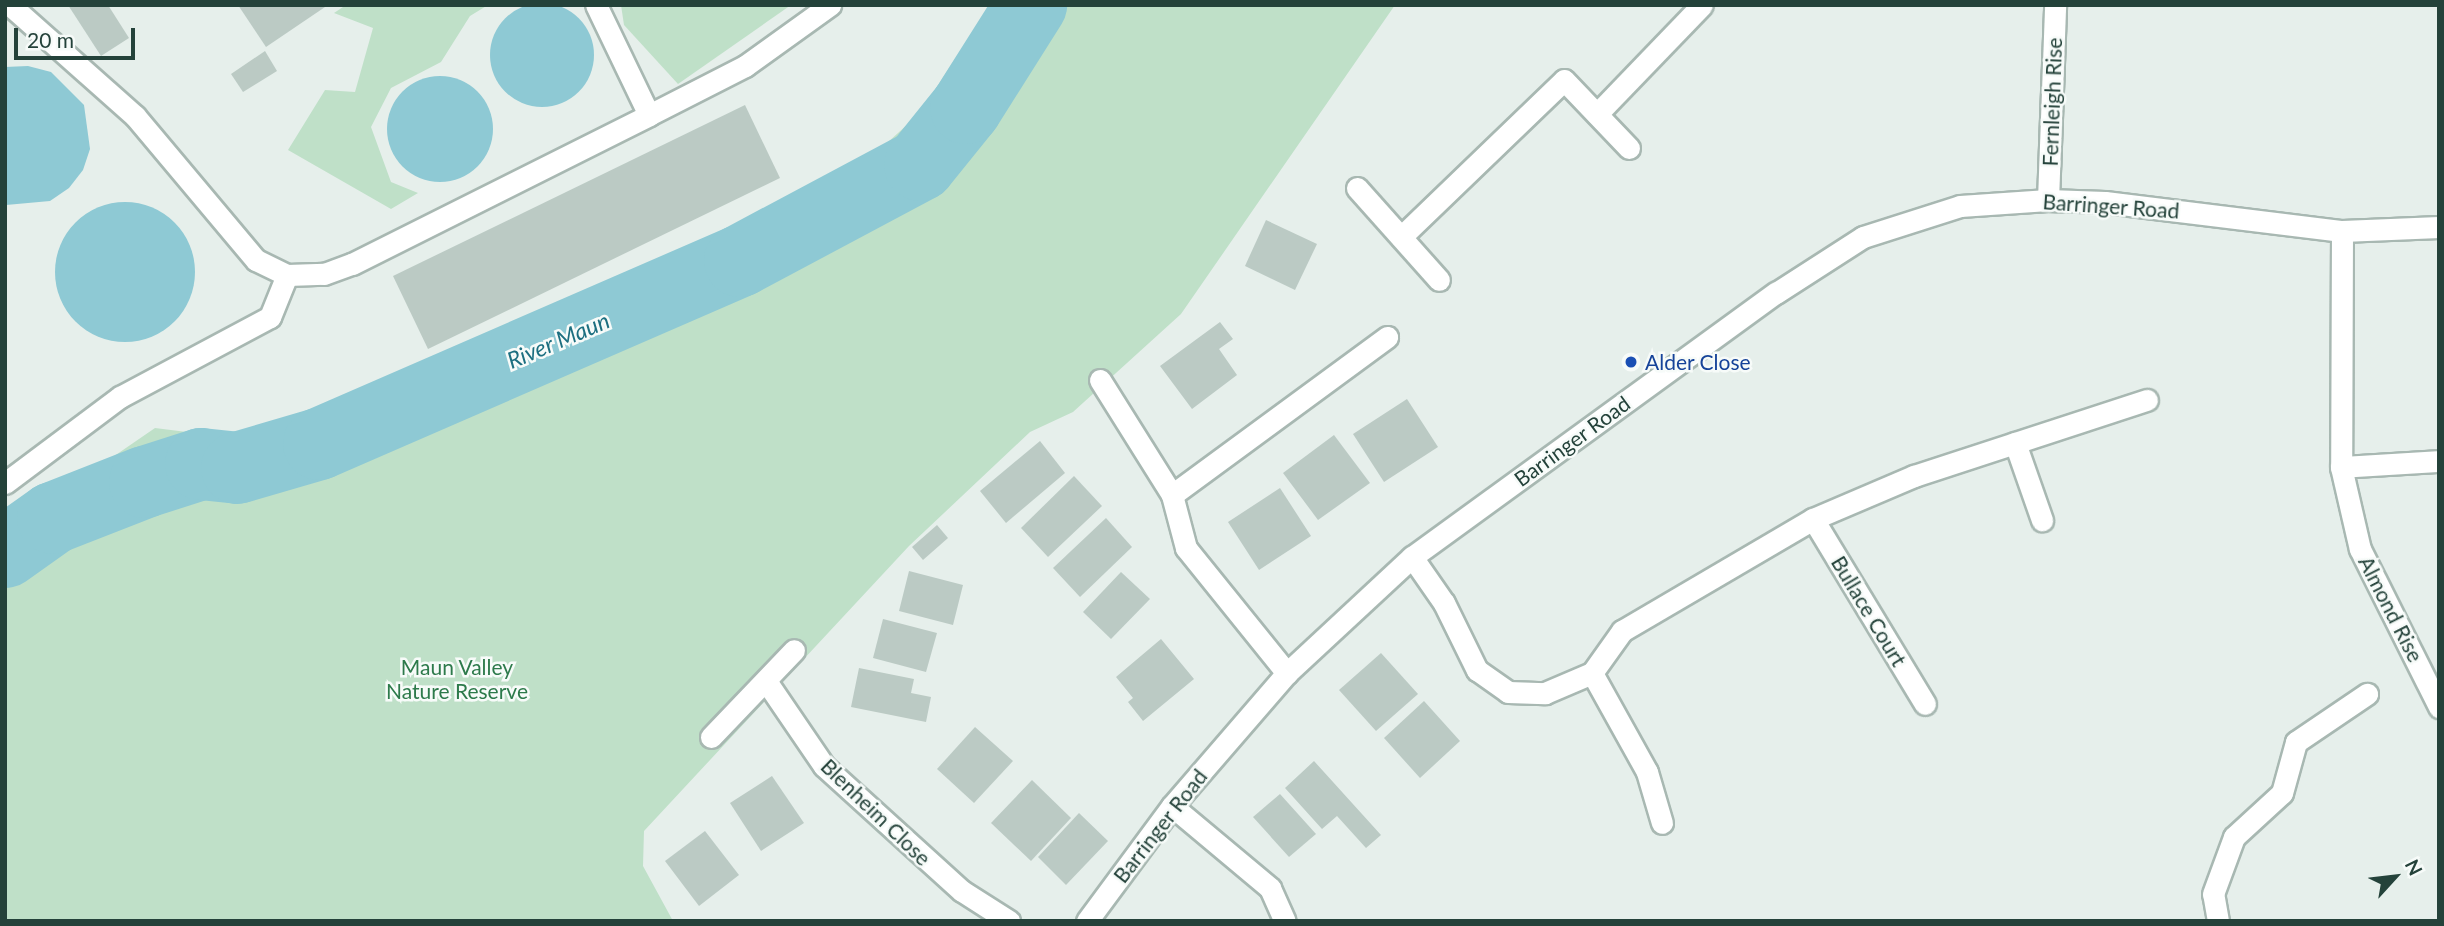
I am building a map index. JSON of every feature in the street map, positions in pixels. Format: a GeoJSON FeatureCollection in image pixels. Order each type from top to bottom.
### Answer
{"type":"FeatureCollection","features":[{"type":"Feature","properties":{"kind":"street"},"geometry":{"type":"LineString","coordinates":[[10,5],[135,116],[256,260],[286,275],[324,274],[352,264],[745,66],[830,5]]}},
{"type":"Feature","properties":{"kind":"street"},"geometry":{"type":"LineString","coordinates":[[596,5],[649,115]]}},
{"type":"Feature","properties":{"kind":"street"},"geometry":{"type":"LineString","coordinates":[[1597,114],[1702,5]]}},
{"type":"Feature","properties":{"kind":"street","name":"Fernleigh Rise"},"geometry":{"type":"LineString","coordinates":[[2048,200],[2056,5]]}},
{"type":"Feature","properties":{"kind":"street"},"geometry":{"type":"LineString","coordinates":[[1401,237],[1564,80],[1629,148]]}},
{"type":"Feature","properties":{"kind":"street"},"geometry":{"type":"LineString","coordinates":[[1357,188],[1439,280]]}},
{"type":"Feature","properties":{"kind":"street","name":"Barringer Road"},"geometry":{"type":"LineString","coordinates":[[1087,921],[1172,807],[1287,673],[1412,557],[1776,293],[1863,237],[1960,206],[2048,200],[2105,202],[2342,231],[2439,227]]}},
{"type":"Feature","properties":{"kind":"street","name":"Almond Rise"},"geometry":{"type":"LineString","coordinates":[[2342,231],[2342,467],[2360,549],[2439,707]]}},
{"type":"Feature","properties":{"kind":"street"},"geometry":{"type":"LineString","coordinates":[[5,483],[120,397],[270,317],[286,275]]}},
{"type":"Feature","properties":{"kind":"street"},"geometry":{"type":"LineString","coordinates":[[1172,495],[1387,337]]}},
{"type":"Feature","properties":{"kind":"street"},"geometry":{"type":"LineString","coordinates":[[1100,380],[1172,495],[1186,548],[1287,673]]}},
{"type":"Feature","properties":{"kind":"street"},"geometry":{"type":"LineString","coordinates":[[1412,557],[1444,603],[1477,670],[1508,692],[1545,693],[1592,673],[1622,631],[1813,519],[1876,489],[2147,400]]}},
{"type":"Feature","properties":{"kind":"street"},"geometry":{"type":"LineString","coordinates":[[2015,443],[2042,520]]}},
{"type":"Feature","properties":{"kind":"street"},"geometry":{"type":"LineString","coordinates":[[2342,467],[2439,461]]}},
{"type":"Feature","properties":{"kind":"street","name":"Bullace Court"},"geometry":{"type":"LineString","coordinates":[[1813,519],[1925,704]]}},
{"type":"Feature","properties":{"kind":"street"},"geometry":{"type":"LineString","coordinates":[[711,737],[794,650]]}},
{"type":"Feature","properties":{"kind":"street"},"geometry":{"type":"LineString","coordinates":[[1592,673],[1647,772],[1662,822]]}},
{"type":"Feature","properties":{"kind":"street","name":"Blenheim Close"},"geometry":{"type":"LineString","coordinates":[[766,681],[824,766],[962,891],[1009,921]]}},
{"type":"Feature","properties":{"kind":"street"},"geometry":{"type":"LineString","coordinates":[[2218,921],[2213,894],[2234,837],[2282,793],[2296,742],[2367,694]]}},
{"type":"Feature","properties":{"kind":"street"},"geometry":{"type":"LineString","coordinates":[[1172,807],[1270,888],[1285,921]]}},
{"type":"Feature","properties":{"kind":"green space"},"geometry":{"type":"Polygon","coordinates":[[[346,5],[488,5],[470,16],[441,62],[391,88],[371,127],[391,182],[418,193],[391,209],[288,150],[325,90],[355,92],[373,28],[334,13],[346,5]]]}},
{"type":"Feature","properties":{"kind":"green space"},"geometry":{"type":"Polygon","coordinates":[[[621,5],[791,5],[678,84],[624,25],[621,5]]]}},
{"type":"Feature","properties":{"kind":"green space","name":"Maun Valley Nature Reserve"},"geometry":{"type":"Polygon","coordinates":[[[990,5],[1395,5],[1181,314],[1073,412],[1030,432],[909,546],[644,831],[643,866],[673,921],[5,921],[5,531],[155,428],[273,443],[854,173],[920,113],[990,5]]]}},
{"type":"Feature","properties":{"kind":"water"},"geometry":{"type":"Polygon","coordinates":[[[542,3],[562,7],[579,18],[590,35],[594,55],[590,75],[579,92],[562,103],[542,107],[522,103],[505,92],[494,75],[490,55],[494,35],[505,18],[522,7],[542,3]]]}},
{"type":"Feature","properties":{"kind":"water"},"geometry":{"type":"Polygon","coordinates":[[[28,66],[51,72],[84,105],[90,149],[83,170],[69,188],[50,201],[6,205],[5,67],[28,66]]]}},
{"type":"Feature","properties":{"kind":"water"},"geometry":{"type":"Polygon","coordinates":[[[440,76],[460,80],[477,92],[489,109],[493,129],[489,149],[477,166],[460,178],[440,182],[420,178],[403,166],[391,149],[387,129],[391,109],[403,92],[420,80],[440,76]]]}},
{"type":"Feature","properties":{"kind":"water"},"geometry":{"type":"Polygon","coordinates":[[[125,202],[152,207],[175,222],[190,245],[195,272],[190,299],[175,322],[152,337],[125,342],[98,337],[75,322],[60,299],[55,272],[60,245],[75,222],[98,207],[125,202]]]}},
{"type":"Feature","properties":{"kind":"building"},"geometry":{"type":"Polygon","coordinates":[[[68,5],[108,5],[129,38],[101,56],[68,5]]]}},
{"type":"Feature","properties":{"kind":"building"},"geometry":{"type":"Polygon","coordinates":[[[238,5],[328,5],[266,47],[238,5]]]}},
{"type":"Feature","properties":{"kind":"building"},"geometry":{"type":"Polygon","coordinates":[[[265,51],[277,71],[243,92],[231,74],[265,51]]]}},
{"type":"Feature","properties":{"kind":"building"},"geometry":{"type":"Polygon","coordinates":[[[745,105],[780,178],[428,349],[393,276],[745,105]]]}},
{"type":"Feature","properties":{"kind":"building"},"geometry":{"type":"Polygon","coordinates":[[[1266,220],[1317,244],[1295,290],[1245,266],[1266,220]]]}},
{"type":"Feature","properties":{"kind":"building"},"geometry":{"type":"Polygon","coordinates":[[[1220,322],[1233,339],[1219,349],[1237,375],[1192,409],[1160,366],[1220,322]]]}},
{"type":"Feature","properties":{"kind":"building"},"geometry":{"type":"Polygon","coordinates":[[[1407,399],[1438,447],[1384,482],[1353,434],[1407,399]]]}},
{"type":"Feature","properties":{"kind":"building"},"geometry":{"type":"Polygon","coordinates":[[[1334,435],[1370,483],[1318,520],[1283,473],[1334,435]]]}},
{"type":"Feature","properties":{"kind":"building"},"geometry":{"type":"Polygon","coordinates":[[[1040,441],[1065,473],[1006,523],[980,491],[1040,441]]]}},
{"type":"Feature","properties":{"kind":"building"},"geometry":{"type":"Polygon","coordinates":[[[1074,476],[1102,506],[1048,557],[1021,528],[1074,476]]]}},
{"type":"Feature","properties":{"kind":"building"},"geometry":{"type":"Polygon","coordinates":[[[1280,488],[1311,536],[1259,570],[1228,522],[1280,488]]]}},
{"type":"Feature","properties":{"kind":"building"},"geometry":{"type":"Polygon","coordinates":[[[1106,518],[1132,547],[1080,597],[1053,568],[1106,518]]]}},
{"type":"Feature","properties":{"kind":"building"},"geometry":{"type":"Polygon","coordinates":[[[937,525],[948,538],[923,560],[912,547],[937,525]]]}},
{"type":"Feature","properties":{"kind":"building"},"geometry":{"type":"Polygon","coordinates":[[[909,571],[963,585],[953,625],[899,611],[909,571]]]}},
{"type":"Feature","properties":{"kind":"building"},"geometry":{"type":"Polygon","coordinates":[[[1121,572],[1150,599],[1111,639],[1083,612],[1121,572]]]}},
{"type":"Feature","properties":{"kind":"building"},"geometry":{"type":"Polygon","coordinates":[[[883,619],[937,633],[926,672],[873,658],[883,619]]]}},
{"type":"Feature","properties":{"kind":"building"},"geometry":{"type":"Polygon","coordinates":[[[1161,639],[1194,679],[1143,721],[1128,702],[1133,698],[1116,677],[1161,639]]]}},
{"type":"Feature","properties":{"kind":"building"},"geometry":{"type":"Polygon","coordinates":[[[1381,653],[1418,694],[1376,731],[1339,690],[1381,653]]]}},
{"type":"Feature","properties":{"kind":"building"},"geometry":{"type":"Polygon","coordinates":[[[859,668],[914,679],[911,693],[931,697],[926,722],[851,707],[859,668]]]}},
{"type":"Feature","properties":{"kind":"building"},"geometry":{"type":"Polygon","coordinates":[[[1424,701],[1460,741],[1420,778],[1384,738],[1424,701]]]}},
{"type":"Feature","properties":{"kind":"building"},"geometry":{"type":"Polygon","coordinates":[[[975,727],[1013,761],[974,803],[937,769],[975,727]]]}},
{"type":"Feature","properties":{"kind":"building"},"geometry":{"type":"Polygon","coordinates":[[[1314,761],[1381,835],[1366,848],[1337,816],[1322,829],[1285,788],[1314,761]]]}},
{"type":"Feature","properties":{"kind":"building"},"geometry":{"type":"Polygon","coordinates":[[[772,776],[804,823],[761,851],[730,803],[772,776]]]}},
{"type":"Feature","properties":{"kind":"building"},"geometry":{"type":"Polygon","coordinates":[[[1032,780],[1071,818],[1031,861],[991,823],[1032,780]]]}},
{"type":"Feature","properties":{"kind":"building"},"geometry":{"type":"Polygon","coordinates":[[[1280,794],[1316,834],[1289,857],[1253,817],[1280,794]]]}},
{"type":"Feature","properties":{"kind":"building"},"geometry":{"type":"Polygon","coordinates":[[[1079,813],[1108,841],[1066,885],[1038,857],[1079,813]]]}},
{"type":"Feature","properties":{"kind":"building"},"geometry":{"type":"Polygon","coordinates":[[[705,831],[739,875],[699,906],[665,861],[705,831]]]}},
{"type":"Feature","properties":{"kind":"waterway","name":"River Maun"},"geometry":{"type":"LineString","coordinates":[[5,552],[53,518],[145,482],[201,464],[237,468],[319,444],[740,261],[920,165],[966,108],[1031,5]]}},
{"type":"Feature","properties":{"kind":"place","name":"Alder Close"},"geometry":{"type":"Point","coordinates":[1631,362]}}]}
